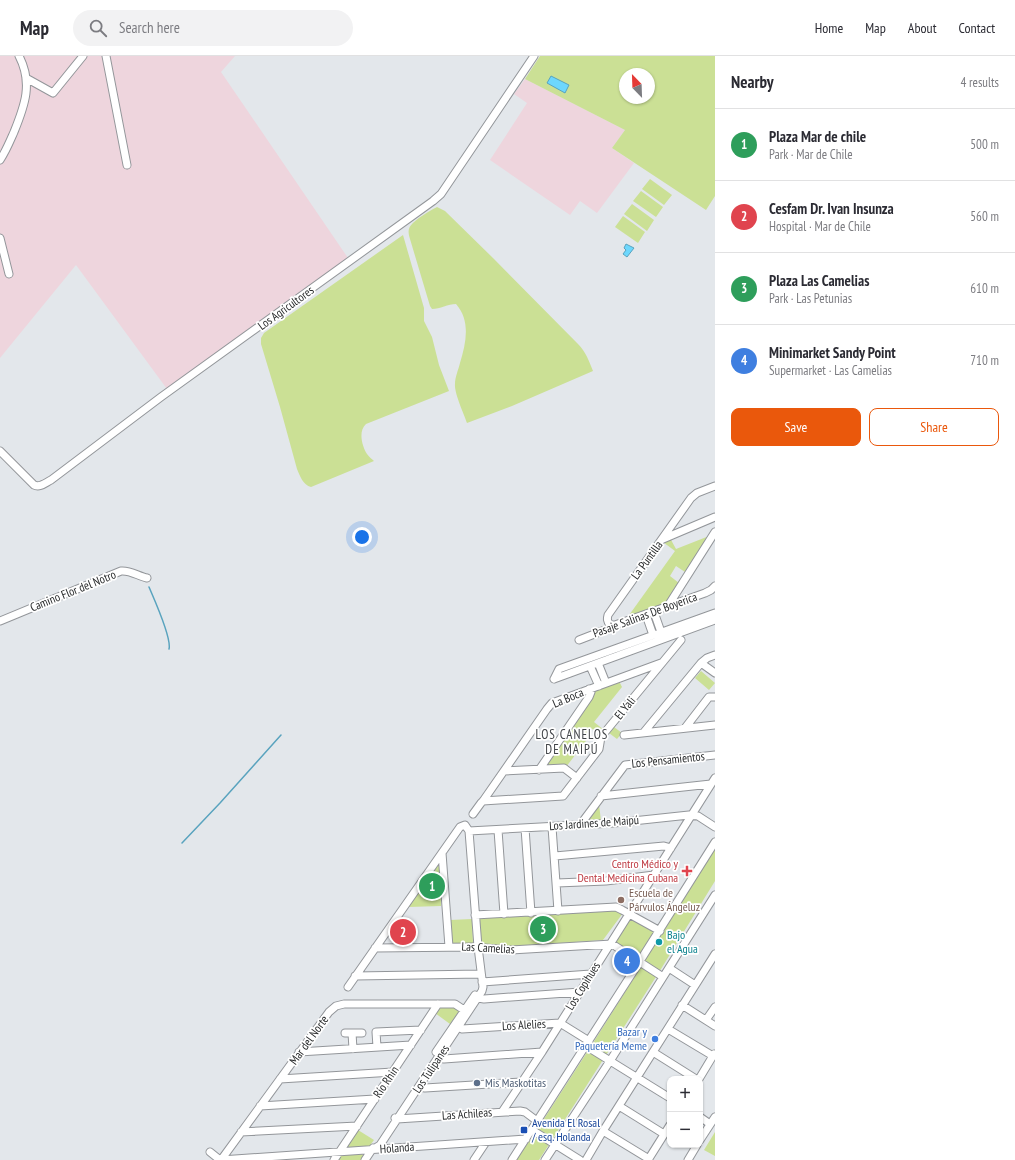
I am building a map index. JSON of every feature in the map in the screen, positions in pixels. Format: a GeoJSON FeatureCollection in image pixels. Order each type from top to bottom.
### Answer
{"type":"FeatureCollection","features":[{"type":"Feature","properties":{"kind":"street"},"geometry":{"type":"LineString","coordinates":[[0,160],[5,153],[23,110],[27,86],[24,68],[19,56]]}},
{"type":"Feature","properties":{"kind":"street"},"geometry":{"type":"LineString","coordinates":[[26,78],[53,93],[83,56]]}},
{"type":"Feature","properties":{"kind":"street"},"geometry":{"type":"LineString","coordinates":[[106,56],[127,164]]}},
{"type":"Feature","properties":{"kind":"street","name":"Los Agricultores"},"geometry":{"type":"LineString","coordinates":[[0,451],[36,487],[51,480],[161,397],[433,202],[441,194],[534,56]]}},
{"type":"Feature","properties":{"kind":"street"},"geometry":{"type":"LineString","coordinates":[[0,238],[9,274]]}},
{"type":"Feature","properties":{"kind":"street","name":"La Puntilla"},"geometry":{"type":"LineString","coordinates":[[615,625],[610,625],[607,622],[608,615],[691,498],[715,486]]}},
{"type":"Feature","properties":{"kind":"street"},"geometry":{"type":"LineString","coordinates":[[663,539],[715,517]]}},
{"type":"Feature","properties":{"kind":"street"},"geometry":{"type":"LineString","coordinates":[[668,606],[715,532]]}},
{"type":"Feature","properties":{"kind":"street","name":"Camino Flor del Notro"},"geometry":{"type":"LineString","coordinates":[[0,620],[121,571],[128,571],[147,578]]}},
{"type":"Feature","properties":{"kind":"street","name":"Pasaje Salinas De Boyerica"},"geometry":{"type":"LineString","coordinates":[[580,640],[615,625],[654,612],[713,588]]}},
{"type":"Feature","properties":{"kind":"street"},"geometry":{"type":"LineString","coordinates":[[654,612],[661,632]]}},
{"type":"Feature","properties":{"kind":"street"},"geometry":{"type":"LineString","coordinates":[[646,615],[653,635]]}},
{"type":"Feature","properties":{"kind":"street"},"geometry":{"type":"LineString","coordinates":[[712,617],[629,648],[560,669],[554,679],[598,663],[629,648],[653,635],[712,617]]}},
{"type":"Feature","properties":{"kind":"street","name":"El Yali"},"geometry":{"type":"LineString","coordinates":[[483,801],[560,797],[565,794],[599,749],[601,737],[681,640]]}},
{"type":"Feature","properties":{"kind":"street"},"geometry":{"type":"LineString","coordinates":[[644,732],[701,663],[715,655]]}},
{"type":"Feature","properties":{"kind":"street"},"geometry":{"type":"LineString","coordinates":[[598,663],[606,683]]}},
{"type":"Feature","properties":{"kind":"street","name":"La Boca"},"geometry":{"type":"LineString","coordinates":[[473,814],[549,705],[661,663]]}},
{"type":"Feature","properties":{"kind":"street"},"geometry":{"type":"LineString","coordinates":[[701,663],[715,673]]}},
{"type":"Feature","properties":{"kind":"street"},"geometry":{"type":"LineString","coordinates":[[590,666],[599,686]]}},
{"type":"Feature","properties":{"kind":"street"},"geometry":{"type":"LineString","coordinates":[[539,770],[589,697],[591,692],[589,689]]}},
{"type":"Feature","properties":{"kind":"street"},"geometry":{"type":"LineString","coordinates":[[685,728],[709,697],[715,697]]}},
{"type":"Feature","properties":{"kind":"street"},"geometry":{"type":"LineString","coordinates":[[624,734],[715,725]]}},
{"type":"Feature","properties":{"kind":"street","name":"Los Pensamientos"},"geometry":{"type":"LineString","coordinates":[[580,825],[625,765],[715,755]]}},
{"type":"Feature","properties":{"kind":"street"},"geometry":{"type":"LineString","coordinates":[[504,771],[564,768],[577,778]]}},
{"type":"Feature","properties":{"kind":"street"},"geometry":{"type":"LineString","coordinates":[[601,796],[713,781]]}},
{"type":"Feature","properties":{"kind":"street","name":"Los Copihues"},"geometry":{"type":"LineString","coordinates":[[502,1112],[542,1052],[713,781]]}},
{"type":"Feature","properties":{"kind":"street"},"geometry":{"type":"LineString","coordinates":[[692,815],[698,816],[715,827]]}},
{"type":"Feature","properties":{"kind":"street","name":"Los Jardines de Maipú"},"geometry":{"type":"LineString","coordinates":[[469,831],[614,823],[692,815]]}},
{"type":"Feature","properties":{"kind":"street","name":"Los Tulipanes"},"geometry":{"type":"LineString","coordinates":[[365,1160],[372,1150],[380,1145],[395,1118],[482,991],[469,831],[465,825],[460,827],[442,853]]}},
{"type":"Feature","properties":{"kind":"street"},"geometry":{"type":"LineString","coordinates":[[552,827],[558,911]]}},
{"type":"Feature","properties":{"kind":"street"},"geometry":{"type":"LineString","coordinates":[[525,828],[531,912]]}},
{"type":"Feature","properties":{"kind":"street"},"geometry":{"type":"LineString","coordinates":[[498,830],[504,914]]}},
{"type":"Feature","properties":{"kind":"street"},"geometry":{"type":"LineString","coordinates":[[512,1160],[660,931],[715,842]]}},
{"type":"Feature","properties":{"kind":"street"},"geometry":{"type":"LineString","coordinates":[[555,856],[664,846],[671,848]]}},
{"type":"Feature","properties":{"kind":"street"},"geometry":{"type":"LineString","coordinates":[[442,853],[449,947]]}},
{"type":"Feature","properties":{"kind":"street"},"geometry":{"type":"LineString","coordinates":[[348,987],[442,853]]}},
{"type":"Feature","properties":{"kind":"street"},"geometry":{"type":"LineString","coordinates":[[556,883],[606,881],[654,875]]}},
{"type":"Feature","properties":{"kind":"street"},"geometry":{"type":"LineString","coordinates":[[546,1160],[715,895]]}},
{"type":"Feature","properties":{"kind":"street"},"geometry":{"type":"LineString","coordinates":[[475,915],[616,907],[660,931]]}},
{"type":"Feature","properties":{"kind":"street"},"geometry":{"type":"LineString","coordinates":[[610,944],[615,945],[663,977]]}},
{"type":"Feature","properties":{"kind":"street","name":"Las Camelias"},"geometry":{"type":"LineString","coordinates":[[376,948],[449,947],[511,950],[610,944]]}},
{"type":"Feature","properties":{"kind":"street"},"geometry":{"type":"LineString","coordinates":[[589,1159],[618,1106],[682,1005],[695,985],[712,966],[715,954]]}},
{"type":"Feature","properties":{"kind":"street"},"geometry":{"type":"LineString","coordinates":[[669,968],[695,985]]}},
{"type":"Feature","properties":{"kind":"street"},"geometry":{"type":"LineString","coordinates":[[355,976],[481,980],[591,974]]}},
{"type":"Feature","properties":{"kind":"street","name":"Los Tulipanes"},"geometry":{"type":"LineString","coordinates":[[395,1118],[419,1087],[438,1058],[481,980]]}},
{"type":"Feature","properties":{"kind":"street"},"geometry":{"type":"LineString","coordinates":[[478,998],[484,999],[580,992]]}},
{"type":"Feature","properties":{"kind":"street","name":"Mar del Norte"},"geometry":{"type":"LineString","coordinates":[[221,1160],[333,1008],[344,1004],[455,1004],[464,1010]]}},
{"type":"Feature","properties":{"kind":"street","name":"Río Rhin"},"geometry":{"type":"LineString","coordinates":[[334,1160],[438,1004]]}},
{"type":"Feature","properties":{"kind":"street"},"geometry":{"type":"LineString","coordinates":[[682,1005],[715,1026]]}},
{"type":"Feature","properties":{"kind":"street"},"geometry":{"type":"LineString","coordinates":[[706,1020],[715,1007]]}},
{"type":"Feature","properties":{"kind":"street","name":"Los Alelies"},"geometry":{"type":"LineString","coordinates":[[456,1027],[462,1029],[560,1023],[610,1061],[667,1096]]}},
{"type":"Feature","properties":{"kind":"street"},"geometry":{"type":"LineString","coordinates":[[668,1029],[714,1055],[699,1076]]}},
{"type":"Feature","properties":{"kind":"street"},"geometry":{"type":"LineString","coordinates":[[377,1048],[376,1032],[421,1030]]}},
{"type":"Feature","properties":{"kind":"street"},"geometry":{"type":"LineString","coordinates":[[353,1049],[348,1033],[362,1032]]}},
{"type":"Feature","properties":{"kind":"street"},"geometry":{"type":"LineString","coordinates":[[300,1052],[410,1045]]}},
{"type":"Feature","properties":{"kind":"street"},"geometry":{"type":"LineString","coordinates":[[438,1058],[444,1059],[542,1052]]}},
{"type":"Feature","properties":{"kind":"street"},"geometry":{"type":"LineString","coordinates":[[653,1052],[692,1076]]}},
{"type":"Feature","properties":{"kind":"street"},"geometry":{"type":"LineString","coordinates":[[280,1079],[393,1072]]}},
{"type":"Feature","properties":{"kind":"street"},"geometry":{"type":"LineString","coordinates":[[419,1087],[425,1088],[522,1082]]}},
{"type":"Feature","properties":{"kind":"street"},"geometry":{"type":"LineString","coordinates":[[260,1106],[375,1099]]}},
{"type":"Feature","properties":{"kind":"street"},"geometry":{"type":"LineString","coordinates":[[618,1106],[664,1134]]}},
{"type":"Feature","properties":{"kind":"street","name":"Las Achileas"},"geometry":{"type":"LineString","coordinates":[[395,1118],[522,1111],[537,1122]]}},
{"type":"Feature","properties":{"kind":"street"},"geometry":{"type":"LineString","coordinates":[[703,1135],[715,1117]]}},
{"type":"Feature","properties":{"kind":"street"},"geometry":{"type":"LineString","coordinates":[[703,1119],[710,1124]]}},
{"type":"Feature","properties":{"kind":"street"},"geometry":{"type":"LineString","coordinates":[[241,1132],[357,1126]]}},
{"type":"Feature","properties":{"kind":"street"},"geometry":{"type":"LineString","coordinates":[[532,1130],[580,1160]]}},
{"type":"Feature","properties":{"kind":"street"},"geometry":{"type":"LineString","coordinates":[[603,1131],[648,1159],[667,1130]]}},
{"type":"Feature","properties":{"kind":"street","name":"Holanda"},"geometry":{"type":"LineString","coordinates":[[221,1160],[253,1159],[526,1139]]}},
{"type":"Feature","properties":{"kind":"street"},"geometry":{"type":"LineString","coordinates":[[474,1160],[486,1142]]}},
{"type":"Feature","properties":{"kind":"street"},"geometry":{"type":"LineString","coordinates":[[688,1160],[695,1148]]}},
{"type":"Feature","properties":{"kind":"street"},"geometry":{"type":"LineString","coordinates":[[210,1152],[221,1160]]}},
{"type":"Feature","properties":{"kind":"shaded area"},"geometry":{"type":"Polygon","coordinates":[[[0,56],[235,56],[221,72],[348,258],[167,389],[76,265],[0,358],[0,56]]]}},
{"type":"Feature","properties":{"kind":"shaded area"},"geometry":{"type":"Polygon","coordinates":[[[525,79],[625,130],[612,148],[634,163],[597,213],[580,201],[570,215],[490,160],[527,103],[514,94],[525,79]]]}},
{"type":"Feature","properties":{"kind":"green space"},"geometry":{"type":"Polygon","coordinates":[[[540,56],[715,56],[715,196],[706,210],[612,148],[625,130],[525,79],[540,56]]]}},
{"type":"Feature","properties":{"kind":"green space"},"geometry":{"type":"Polygon","coordinates":[[[650,179],[672,195],[664,205],[642,189],[650,179]]]}},
{"type":"Feature","properties":{"kind":"green space"},"geometry":{"type":"Polygon","coordinates":[[[641,191],[663,207],[656,217],[633,201],[641,191]]]}},
{"type":"Feature","properties":{"kind":"green space"},"geometry":{"type":"Polygon","coordinates":[[[632,204],[654,220],[647,231],[624,214],[632,204]]]}},
{"type":"Feature","properties":{"kind":"green space"},"geometry":{"type":"Polygon","coordinates":[[[437,207],[445,211],[581,347],[589,360],[593,371],[512,406],[467,423],[455,388],[465,340],[466,332],[464,318],[456,304],[435,309],[432,309],[430,306],[409,234],[410,226],[413,223],[421,216],[437,207]]]}},
{"type":"Feature","properties":{"kind":"green space"},"geometry":{"type":"Polygon","coordinates":[[[623,216],[645,232],[638,243],[615,227],[623,216]]]}},
{"type":"Feature","properties":{"kind":"green space"},"geometry":{"type":"Polygon","coordinates":[[[403,235],[424,308],[424,321],[432,337],[439,365],[449,391],[366,424],[361,434],[362,443],[367,454],[374,461],[311,487],[308,486],[297,469],[261,344],[261,338],[264,333],[403,235]]]}},
{"type":"Feature","properties":{"kind":"green space"},"geometry":{"type":"Polygon","coordinates":[[[709,536],[685,572],[676,566],[670,576],[679,583],[666,603],[627,618],[675,551],[663,542],[670,538],[676,549],[709,536]]]}},
{"type":"Feature","properties":{"kind":"green space"},"geometry":{"type":"Polygon","coordinates":[[[701,671],[715,683],[709,690],[695,678],[701,671]]]}},
{"type":"Feature","properties":{"kind":"green space"},"geometry":{"type":"Polygon","coordinates":[[[619,681],[622,687],[594,722],[604,730],[601,732],[589,728],[586,734],[589,737],[566,767],[546,767],[545,763],[596,690],[619,681]]]}},
{"type":"Feature","properties":{"kind":"green space"},"geometry":{"type":"Polygon","coordinates":[[[614,727],[622,733],[617,739],[609,733],[614,727]]]}},
{"type":"Feature","properties":{"kind":"green space"},"geometry":{"type":"Polygon","coordinates":[[[599,804],[601,821],[585,822],[599,804]]]}},
{"type":"Feature","properties":{"kind":"green space"},"geometry":{"type":"Polygon","coordinates":[[[715,849],[715,881],[661,969],[539,1160],[515,1160],[531,1139],[593,1043],[715,849]]]}},
{"type":"Feature","properties":{"kind":"green space"},"geometry":{"type":"Polygon","coordinates":[[[439,864],[441,906],[408,907],[439,864]]]}},
{"type":"Feature","properties":{"kind":"green space"},"geometry":{"type":"Polygon","coordinates":[[[616,909],[623,913],[603,940],[505,947],[478,943],[477,917],[616,909]]]}},
{"type":"Feature","properties":{"kind":"green space"},"geometry":{"type":"Polygon","coordinates":[[[630,917],[654,931],[638,957],[615,942],[630,917]]]}},
{"type":"Feature","properties":{"kind":"green space"},"geometry":{"type":"Polygon","coordinates":[[[472,919],[473,943],[450,943],[450,920],[472,919]]]}},
{"type":"Feature","properties":{"kind":"green space"},"geometry":{"type":"Polygon","coordinates":[[[453,1007],[460,1010],[450,1024],[435,1013],[441,1008],[453,1007]]]}},
{"type":"Feature","properties":{"kind":"green space"},"geometry":{"type":"Polygon","coordinates":[[[358,1130],[374,1140],[368,1148],[348,1149],[347,1147],[358,1130]]]}},
{"type":"Feature","properties":{"kind":"green space"},"geometry":{"type":"Polygon","coordinates":[[[715,1132],[715,1156],[704,1150],[715,1132]]]}},
{"type":"Feature","properties":{"kind":"green space"},"geometry":{"type":"Polygon","coordinates":[[[361,1153],[364,1156],[361,1160],[337,1160],[340,1154],[361,1153]]]}},
{"type":"Feature","properties":{"kind":"water"},"geometry":{"type":"Polygon","coordinates":[[[551,76],[569,85],[565,93],[547,83],[551,76]]]}},
{"type":"Feature","properties":{"kind":"water"},"geometry":{"type":"Polygon","coordinates":[[[626,244],[634,248],[627,257],[623,254],[626,250],[624,248],[626,244]]]}},
{"type":"Feature","properties":{"kind":"waterway"},"geometry":{"type":"LineString","coordinates":[[149,587],[168,636],[169,649]]}},
{"type":"Feature","properties":{"kind":"waterway"},"geometry":{"type":"LineString","coordinates":[[182,843],[281,735]]}},
{"type":"Feature","properties":{"kind":"place","name":"Centro Médico y Dental Medicina Cubana"},"geometry":{"type":"Point","coordinates":[687,871]}},
{"type":"Feature","properties":{"kind":"place","name":"Plaza Mar de chile"},"geometry":{"type":"Point","coordinates":[432,886]}},
{"type":"Feature","properties":{"kind":"place","name":"Escuela de Párvulos Ángeluz"},"geometry":{"type":"Point","coordinates":[621,900]}},
{"type":"Feature","properties":{"kind":"place","name":"Plaza Las Camelias"},"geometry":{"type":"Point","coordinates":[543,929]}},
{"type":"Feature","properties":{"kind":"place","name":"Cesfam Dr. Ivan Insunza"},"geometry":{"type":"Point","coordinates":[403,932]}},
{"type":"Feature","properties":{"kind":"place","name":"Bajo el Agua"},"geometry":{"type":"Point","coordinates":[659,942]}},
{"type":"Feature","properties":{"kind":"place","name":"Minimarket Sandy Point"},"geometry":{"type":"Point","coordinates":[627,961]}},
{"type":"Feature","properties":{"kind":"place","name":"Bazar y Paquetería Meme"},"geometry":{"type":"Point","coordinates":[655,1039]}},
{"type":"Feature","properties":{"kind":"place","name":"Mis Maskotitas"},"geometry":{"type":"Point","coordinates":[477,1083]}},
{"type":"Feature","properties":{"kind":"place","name":"Avenida El Rosal / esq. Holanda"},"geometry":{"type":"Point","coordinates":[524,1130]}},
{"type":"Feature","properties":{"kind":"district","name":"LOS CANELOS DE MAIPÚ"},"geometry":{"type":"Point","coordinates":[572,742]}}]}
